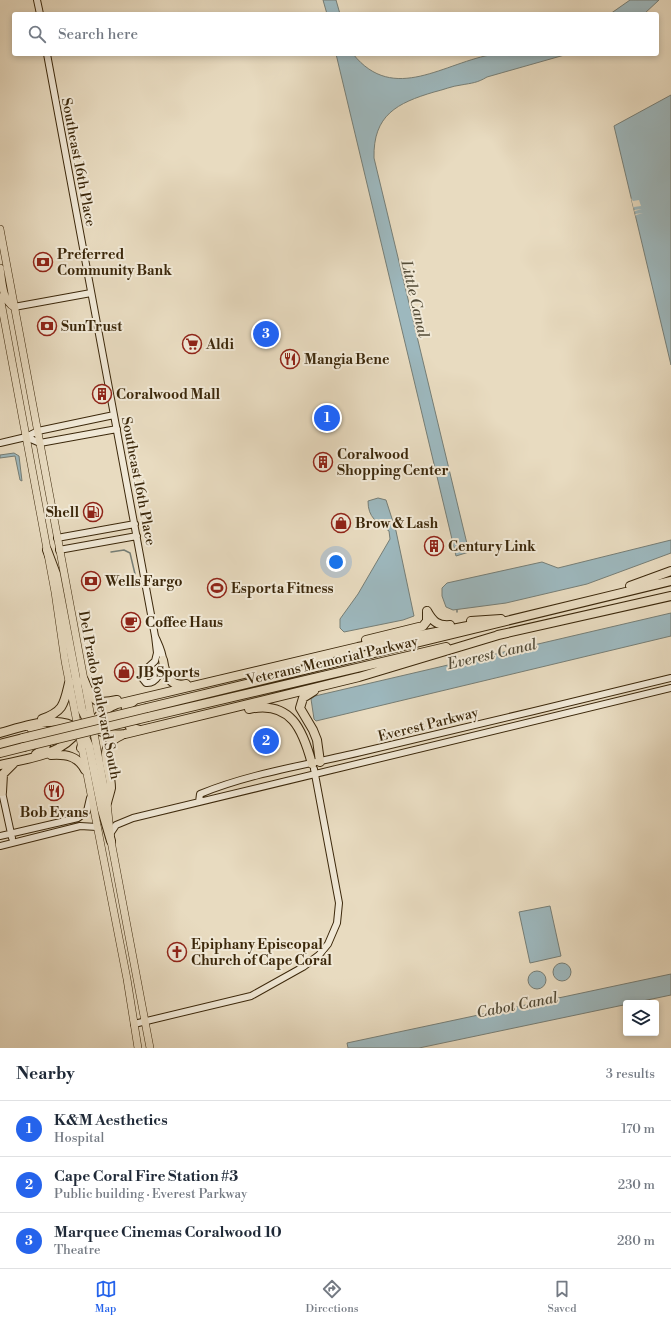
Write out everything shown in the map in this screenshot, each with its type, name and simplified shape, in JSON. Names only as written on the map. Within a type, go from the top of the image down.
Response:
[{"type":"highway","points":[[47,550],[56,574],[80,704],[90,724],[109,734],[125,734],[144,730],[359,677]]},
{"type":"highway","name":"Veterans Memorial Parkway","points":[[580,602],[671,571]]},
{"type":"highway","name":"Veterans Memorial Parkway","points":[[0,744],[671,581]]},
{"type":"highway","name":"Veterans Memorial Parkway","points":[[0,753],[502,634],[671,596]]},
{"type":"highway","points":[[290,663],[339,646],[420,627],[427,621],[427,611],[433,621],[442,626],[528,615]]},
{"type":"highway","points":[[40,756],[61,748],[69,743],[108,708],[358,647],[500,619]]},
{"type":"highway","points":[[316,763],[317,740],[313,730],[301,713],[301,701],[306,695],[314,691],[502,634]]},
{"type":"highway","points":[[163,660],[167,677],[177,684],[219,675],[243,674]]},
{"type":"highway","points":[[84,680],[91,695],[100,703],[156,691],[173,691]]},
{"type":"highway","points":[[12,730],[56,714],[64,703],[69,683]]},
{"type":"highway","points":[[142,699],[128,705],[124,715],[130,727],[144,730]]},
{"type":"highway","points":[[156,727],[174,727],[254,708],[273,709],[284,714],[298,725],[316,763]]},
{"type":"highway","points":[[89,709],[90,724]]},
{"type":"highway","points":[[0,733],[53,721],[67,723],[80,732],[89,746],[102,810],[111,838]]},
{"type":"highway","points":[[12,730],[40,727],[45,731],[48,738],[46,746],[42,751],[28,758]]},
{"type":"highway","points":[[80,732],[81,748]]},
{"type":"highway","points":[[107,803],[111,787],[106,752],[112,741],[125,734]]},
{"type":"highway","points":[[0,765],[40,756],[66,755],[79,760],[85,770]]},
{"type":"highway","points":[[1,789],[2,774],[16,761]]},
{"type":"main road","name":"Del Prado Boulevard South","points":[[0,229],[89,709]]},
{"type":"main road","points":[[0,268],[5,295],[10,304],[14,307]]},
{"type":"main road","name":"Del Prado Boulevard South","points":[[0,297],[47,550],[69,683],[80,732]]},
{"type":"main road","name":"Del Prado Boulevard South","points":[[90,724],[107,803],[111,838],[150,1048]]},
{"type":"main road","name":"Del Prado Boulevard South","points":[[81,748],[138,1048]]},
{"type":"street","points":[[37,0],[40,12]]},
{"type":"street","name":"Southeast 16th Place","points":[[47,56],[156,636],[156,658],[153,664],[143,671],[142,676],[144,682],[152,683],[157,679],[163,660]]},
{"type":"street","points":[[14,307],[91,293]]},
{"type":"street","points":[[0,442],[26,437],[38,431],[114,415]]},
{"type":"street","points":[[26,437],[40,443],[117,429]]},
{"type":"street","points":[[57,538],[134,524]]},
{"type":"street","points":[[59,550],[137,536]]},
{"type":"street","points":[[156,636],[163,660]]},
{"type":"street","name":"Everest Parkway","points":[[199,802],[200,794],[218,789],[231,782],[671,678]]},
{"type":"street","name":"Everest Parkway","points":[[111,838],[116,825],[127,820],[314,773],[671,688]]},
{"type":"street","points":[[610,693],[612,702]]},
{"type":"street","points":[[553,707],[555,715]]},
{"type":"street","points":[[470,726],[472,735]]},
{"type":"street","points":[[134,1024],[251,996],[303,967],[324,950],[335,930],[339,903],[314,773],[316,763]]},
{"type":"street","points":[[1,789],[13,843]]},
{"type":"street","points":[[0,836],[78,818],[87,811],[90,798]]},
{"type":"street","points":[[0,846],[80,826],[91,825],[97,827]]},
{"type":"water","points":[[323,0],[336,0],[339,12],[326,12]]},
{"type":"water","points":[[630,0],[659,0],[646,12],[613,12]]},
{"type":"water","points":[[336,56],[355,56],[369,69],[385,77],[402,79],[420,76],[486,56],[561,56],[474,82],[434,92],[398,106],[383,121],[378,131],[375,143],[374,158],[469,552],[456,556]]},
{"type":"water","points":[[671,95],[671,365],[614,126]]},
{"type":"water","points":[[14,453],[19,456],[22,481],[20,480],[15,456],[0,458],[0,455]]},
{"type":"water","points":[[378,498],[386,500],[396,531],[414,616],[403,620],[344,632],[340,628],[340,619],[358,594],[390,539],[389,531],[371,516],[368,507],[368,501]]},
{"type":"water","points":[[671,540],[671,553],[587,584],[506,603],[453,610],[446,607],[442,596],[442,588],[447,583],[542,562],[558,568]]},
{"type":"water","points":[[671,613],[671,636],[316,721],[314,719],[311,699],[315,696]]},
{"type":"water","points":[[550,906],[561,956],[530,963],[519,912]]},
{"type":"water","points":[[562,963],[568,966],[571,972],[568,978],[562,981],[556,978],[553,972],[556,966]]},
{"type":"water","points":[[533,971],[541,971],[546,976],[544,987],[541,989],[533,989],[528,984],[528,976]]},
{"type":"water","points":[[671,974],[671,995],[647,1000],[623,1000],[623,1005],[419,1048],[348,1048],[347,1043]]},
{"type":"pier","points":[[631,198],[633,201],[639,200],[641,206],[634,207],[634,209]]},
{"type":"waterway","points":[[111,552],[124,550],[130,553],[135,574]]},
{"type":"place","name":"Preferred Community Bank","points":[[43,262]]},
{"type":"place","name":"SunTrust","points":[[47,326]]},
{"type":"place","name":"Marquee Cinemas Coralwood 10","points":[[266,334]]},
{"type":"place","name":"Aldi","points":[[192,344]]},
{"type":"place","name":"Mangia Bene","points":[[290,359]]},
{"type":"place","name":"Coralwood Mall","points":[[102,394]]},
{"type":"place","name":"K&M Aesthetics","points":[[327,418]]},
{"type":"place","name":"Coralwood Shopping Center","points":[[323,462]]},
{"type":"place","name":"Shell","points":[[93,512]]},
{"type":"place","name":"Brow & Lash","points":[[341,523]]},
{"type":"place","name":"Century Link","points":[[434,546]]},
{"type":"place","name":"Wells Fargo","points":[[91,581]]},
{"type":"place","name":"Esporta Fitness","points":[[217,588]]},
{"type":"place","name":"Coffee Haus","points":[[131,622]]},
{"type":"place","name":"JB Sports","points":[[124,672]]},
{"type":"place","name":"Cape Coral Fire Station #3","points":[[266,741]]},
{"type":"place","name":"Bob Evans","points":[[54,791]]},
{"type":"place","name":"Epiphany Episcopal Church of Cape Coral","points":[[177,952]]},
{"type":"water label","name":"Little Canal","points":[[415,299]]},
{"type":"water label","name":"Everest Canal","points":[[492,654]]},
{"type":"water label","name":"Cabot Canal","points":[[517,1005]]}]
